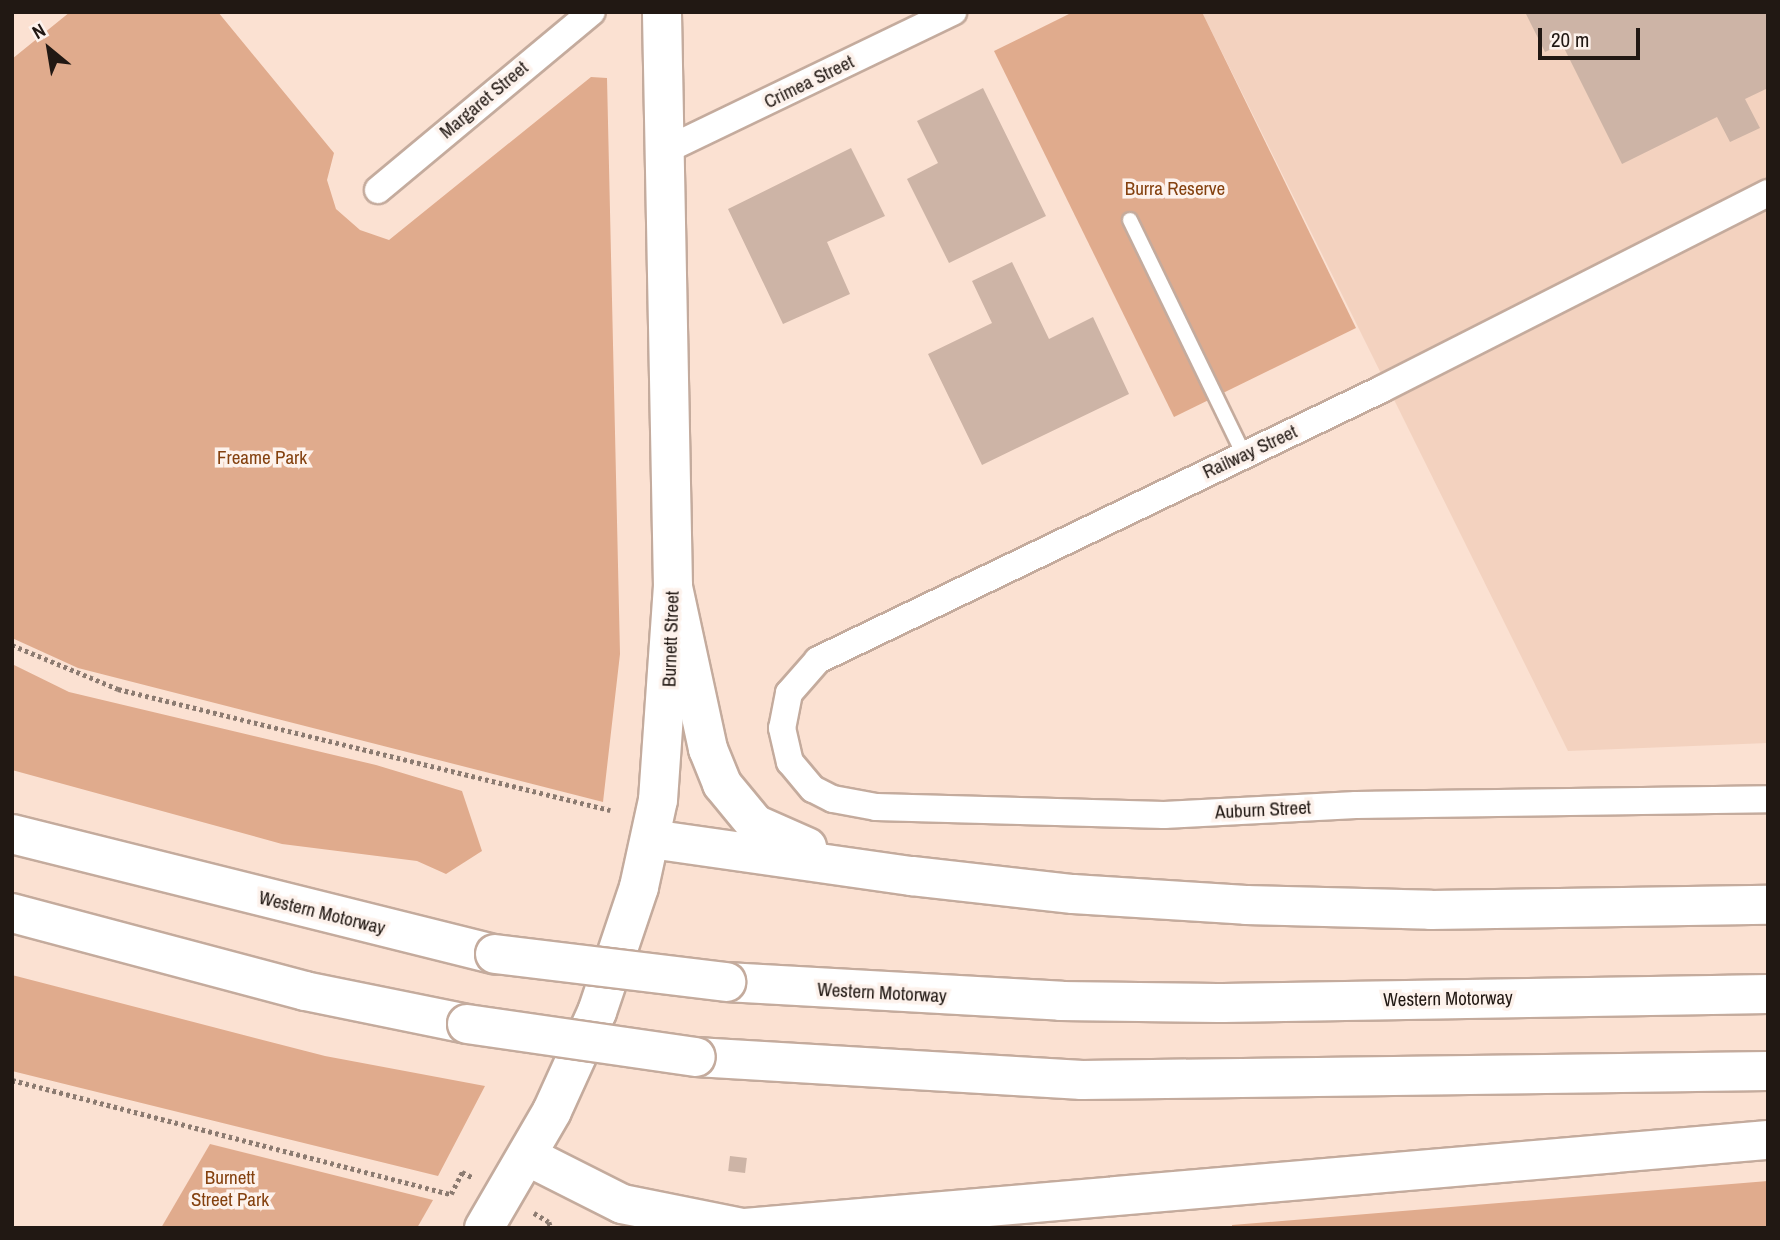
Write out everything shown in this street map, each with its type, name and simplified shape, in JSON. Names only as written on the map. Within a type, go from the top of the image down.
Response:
[{"type":"main road","name":"Burnett Street","points":[[484,1228],[527,1156],[597,1012],[622,946],[651,839],[668,699],[673,587],[662,12]]},
{"type":"main road","points":[[673,587],[708,749],[722,784],[736,804],[755,824],[786,842],[912,876]]},
{"type":"main road","name":"Western Motorway","points":[[12,834],[495,954],[726,982],[1047,1001],[1223,1003],[1768,994]]},
{"type":"main road","points":[[651,839],[912,876],[1073,894],[1246,905],[1431,910],[1768,905]]},
{"type":"main road","points":[[12,913],[305,991],[467,1024],[696,1056],[1083,1080],[1768,1071]]},
{"type":"main road","points":[[527,1156],[622,1204],[743,1228],[1768,1140]]},
{"type":"street","name":"Margaret Street","points":[[378,190],[592,12]]},
{"type":"street","name":"Crimea Street","points":[[664,151],[953,12]]},
{"type":"street","name":"Railway Street","points":[[785,747],[783,713],[789,693],[818,660],[1244,454],[1768,193]]},
{"type":"street","name":"Auburn Street","points":[[785,747],[790,762],[813,789],[833,799],[886,808],[1164,815],[1356,805],[1768,799]]},
{"type":"lane","points":[[1130,219],[1244,454]]},
{"type":"path","points":[[12,645],[118,689],[610,810]]},
{"type":"path","points":[[12,1080],[452,1194],[462,1172],[549,1222],[551,1228]]},
{"type":"shaded area","points":[[1202,12],[1768,12],[1768,743],[1568,751]]},
{"type":"green space","name":"Freame Park","points":[[70,12],[218,12],[334,153],[327,180],[336,209],[360,230],[389,240],[591,77],[607,78],[620,654],[603,802],[78,668],[12,638],[12,59]]},
{"type":"green space","name":"Burra Reserve","points":[[1073,12],[1202,12],[1356,328],[1174,417],[994,51]]},
{"type":"green space","points":[[12,664],[69,692],[376,765],[462,791],[482,851],[446,874],[417,861],[282,844],[12,770]]},
{"type":"green space","points":[[12,975],[325,1056],[485,1086],[438,1176],[12,1071]]},
{"type":"green space","name":"Burnett Street Park","points":[[210,1144],[433,1200],[417,1228],[161,1228]]},
{"type":"green space","points":[[1768,1181],[1768,1228],[1232,1228],[1232,1225]]},
{"type":"building","points":[[1525,12],[1768,12],[1768,88],[1745,99],[1760,128],[1730,142],[1717,117],[1622,164],[1562,44],[1545,52]]},
{"type":"building","points":[[983,88],[1046,216],[949,263],[907,179],[938,163],[917,121]]},
{"type":"building","points":[[851,148],[885,216],[827,242],[850,294],[783,324],[728,209]]},
{"type":"building","points":[[1012,262],[1049,339],[1093,317],[1129,394],[982,465],[928,354],[992,323],[972,281]]},
{"type":"building","points":[[730,1156],[747,1158],[745,1173],[728,1171]]}]
